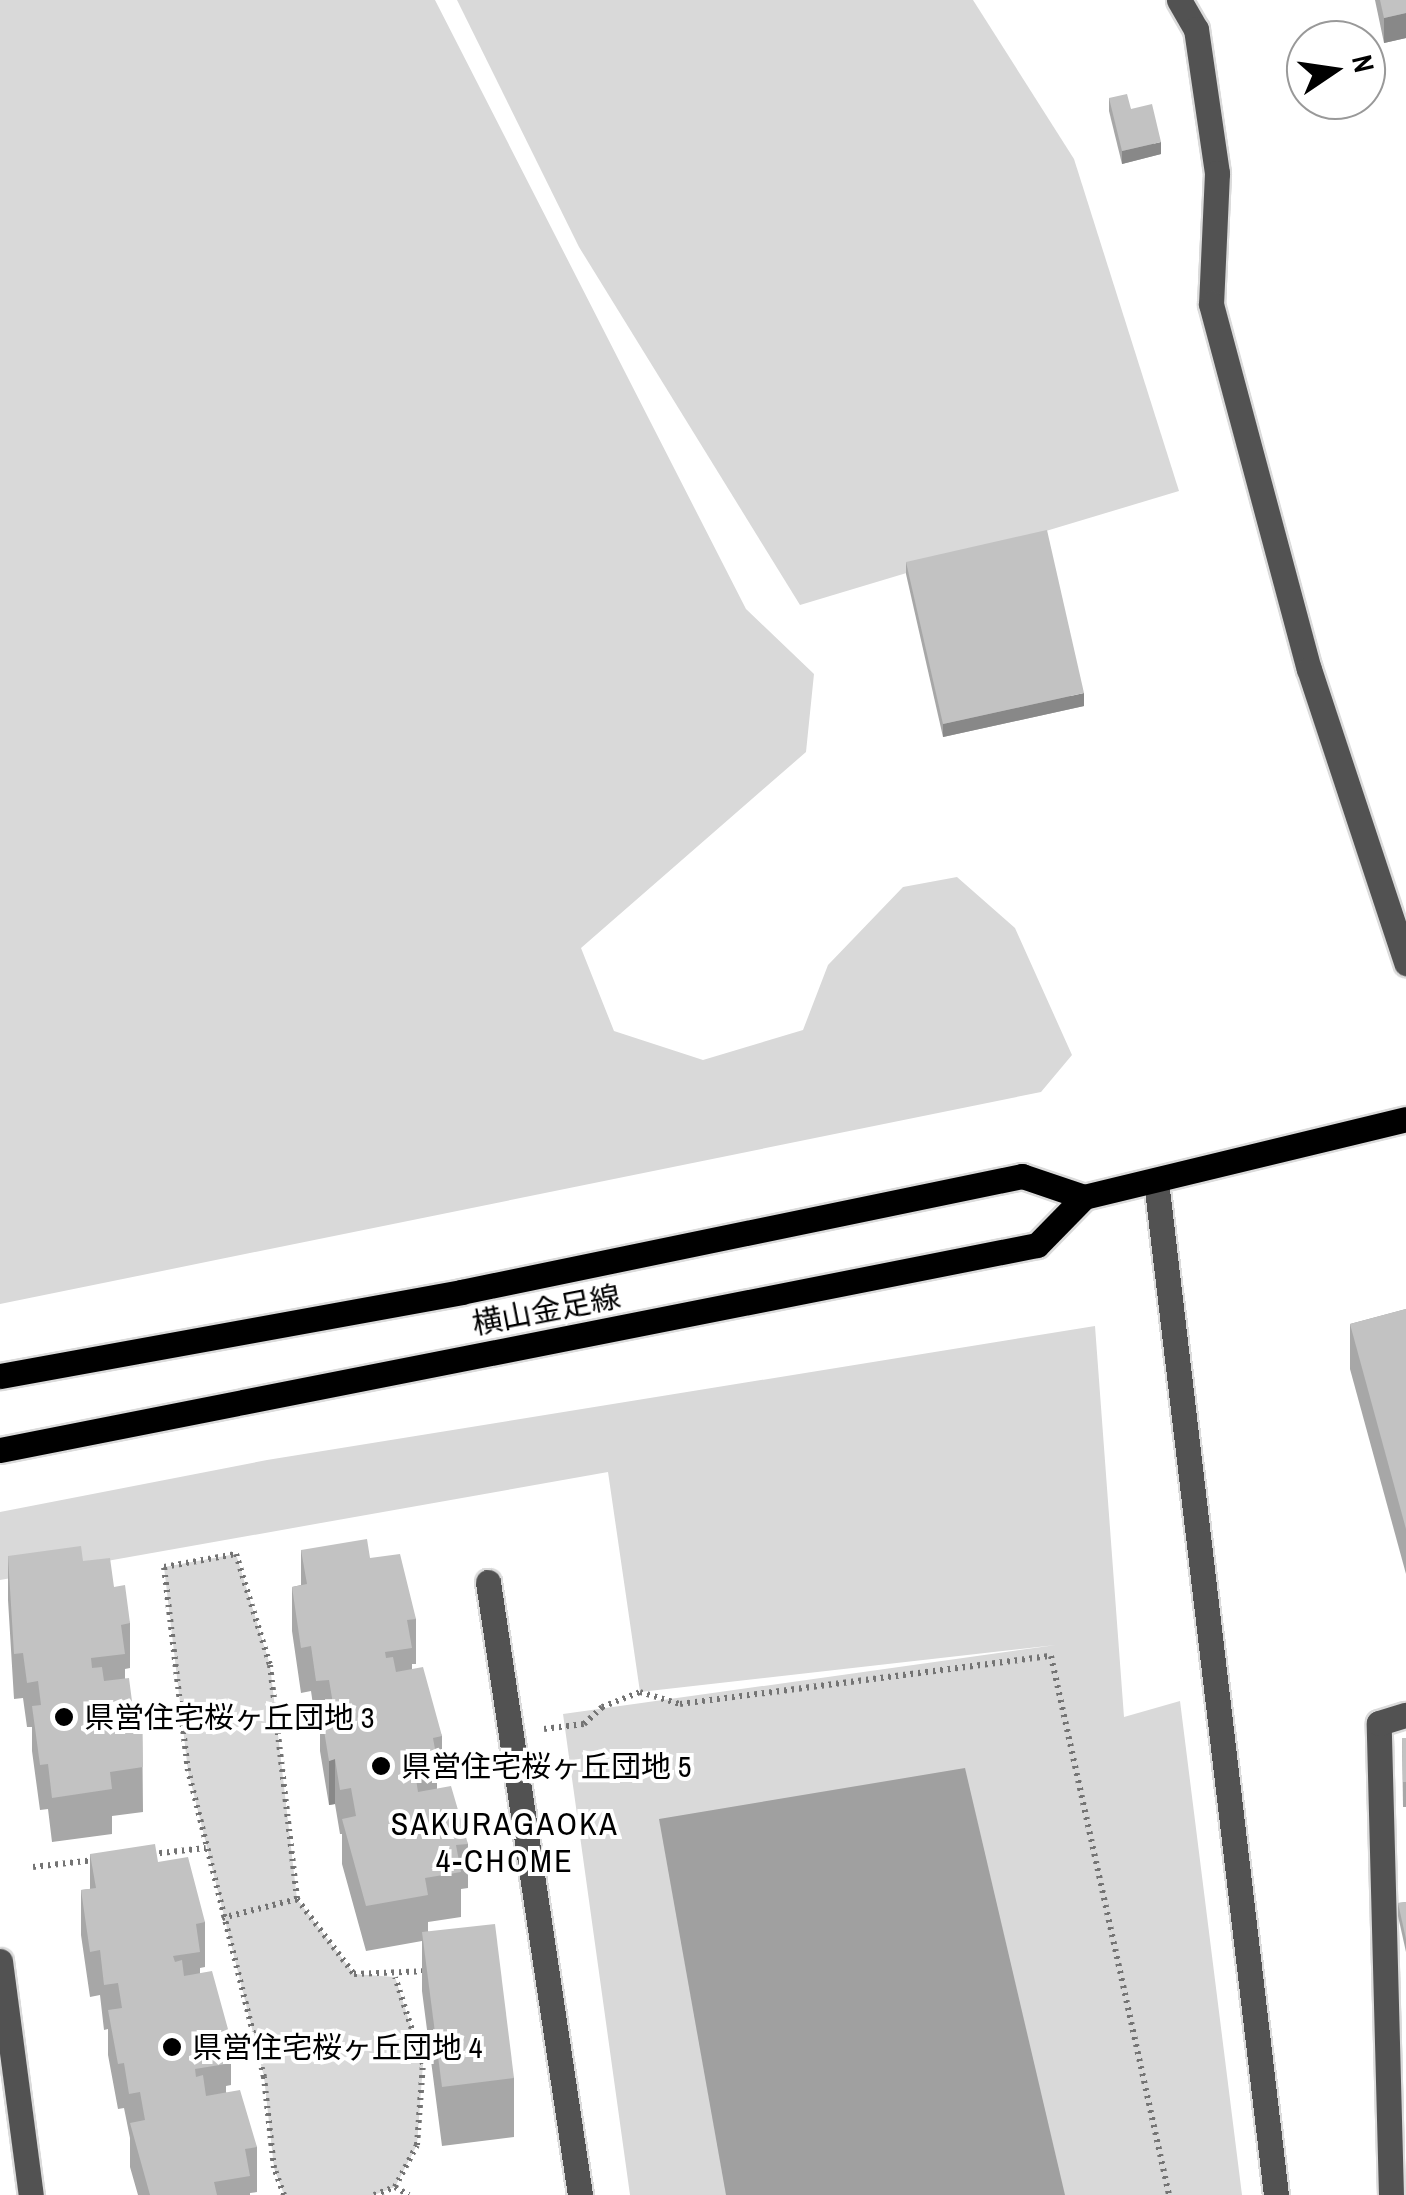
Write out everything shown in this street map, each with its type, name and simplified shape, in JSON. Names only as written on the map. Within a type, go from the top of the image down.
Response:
[{"type":"main road","points":[[1084,1197],[1406,1119]]},
{"type":"main road","name":"横山金足線","points":[[0,1376],[461,1292],[1022,1176],[1084,1197],[1037,1245],[0,1450]]},
{"type":"street","points":[[1178,0],[1196,29],[1217,173],[1211,304],[1309,669],[1406,963]]},
{"type":"street","points":[[1156,1181],[1276,2195]]},
{"type":"street","points":[[488,1582],[580,2195]]},
{"type":"street","points":[[1391,2195],[1379,1723],[1406,1715]]},
{"type":"street","points":[[0,1962],[32,2195]]},
{"type":"path","points":[[284,2195],[274,2168],[264,2078],[188,1770],[164,1567],[236,1554],[270,1665],[298,1899],[354,1974],[395,1977],[432,1970]]},
{"type":"path","points":[[510,1732],[584,1724],[602,1707],[640,1692],[680,1704],[1051,1656],[1169,2195]]},
{"type":"path","points":[[148,1854],[206,1848]]},
{"type":"path","points":[[33,1867],[110,1859]]},
{"type":"path","points":[[222,1918],[298,1899]]},
{"type":"path","points":[[374,2195],[395,2187],[417,2146],[423,2064],[395,1977]]},
{"type":"path","points":[[395,2187],[409,2195]]},
{"type":"shaded area","points":[[0,0],[435,0],[746,609],[814,674],[806,752],[581,948],[614,1031],[703,1060],[803,1030],[828,965],[903,887],[957,877],[1015,928],[1072,1055],[1041,1092],[0,1304]]},
{"type":"shaded area","points":[[457,0],[973,0],[1074,159],[1179,491],[800,605],[579,247]]},
{"type":"shaded area","points":[[1095,1326],[1124,1717],[1180,1701],[1242,2195],[630,2195],[563,1714],[1056,1645],[640,1692],[608,1472],[0,1580],[0,1512],[267,1460]]},
{"type":"shaded area","points":[[236,1554],[270,1665],[297,1899],[354,1974],[395,1977],[423,2064],[417,2145],[395,2187],[374,2195],[284,2195],[274,2168],[264,2077],[188,1771],[164,1567]]},
{"type":"shaded area","points":[[965,1768],[1065,2195],[726,2195],[659,1819]]},
{"type":"building","points":[[1380,0],[1406,0],[1406,13],[1384,18]]},
{"type":"building","points":[[1127,94],[1131,109],[1152,104],[1161,142],[1122,151],[1109,98]]},
{"type":"building","points":[[1047,530],[1084,693],[943,724],[906,562]]},
{"type":"building","points":[[1406,1309],[1406,1529],[1350,1324]]},
{"type":"building","name":"県営住宅桜ヶ丘団地 5","points":[[367,1539],[370,1558],[400,1554],[416,1619],[407,1620],[412,1648],[385,1652],[386,1658],[393,1657],[396,1672],[423,1667],[442,1736],[433,1738],[437,1760],[407,1765],[408,1773],[415,1772],[418,1792],[451,1786],[468,1844],[456,1845],[461,1872],[425,1878],[428,1895],[366,1906],[342,1819],[356,1816],[351,1788],[340,1790],[335,1759],[329,1761],[320,1706],[333,1704],[329,1680],[316,1681],[311,1646],[301,1648],[292,1587],[307,1584],[301,1550]]},
{"type":"building","name":"県営住宅桜ヶ丘団地 3","points":[[81,1546],[83,1561],[110,1558],[114,1587],[125,1585],[130,1623],[121,1625],[125,1654],[91,1658],[92,1668],[102,1667],[104,1681],[129,1678],[133,1709],[142,1708],[143,1767],[110,1772],[112,1789],[52,1798],[48,1764],[40,1765],[32,1706],[41,1705],[38,1681],[27,1683],[23,1653],[14,1654],[8,1556]]},
{"type":"building","points":[[1402,1738],[1406,1738],[1406,1782],[1403,1782]]},
{"type":"building","name":"県営住宅桜ヶ丘団地 4","points":[[155,1844],[158,1862],[188,1857],[205,1922],[196,1924],[200,1952],[173,1956],[175,1962],[182,1960],[184,1976],[212,1971],[231,2040],[221,2042],[226,2064],[195,2069],[196,2077],[203,2075],[206,2096],[240,2090],[257,2147],[245,2149],[250,2176],[214,2182],[217,2195],[150,2195],[130,2123],[145,2120],[140,2092],[129,2094],[124,2063],[118,2064],[108,2010],[122,2008],[118,1983],[104,1985],[100,1950],[90,1952],[81,1890],[96,1888],[90,1854]]},
{"type":"building","points":[[1406,1902],[1406,1939],[1398,1903]]},
{"type":"building","points":[[495,1924],[514,2078],[442,2087],[422,1932]]},
{"type":"place","name":"県営住宅桜ヶ丘団地 3","points":[[64,1717]]},
{"type":"place","name":"県営住宅桜ヶ丘団地 5","points":[[381,1766]]},
{"type":"place","name":"県営住宅桜ヶ丘団地 4","points":[[172,2047]]},
{"type":"district","name":"SAKURAGAOKA 4-CHOME","points":[[505,1844]]}]
